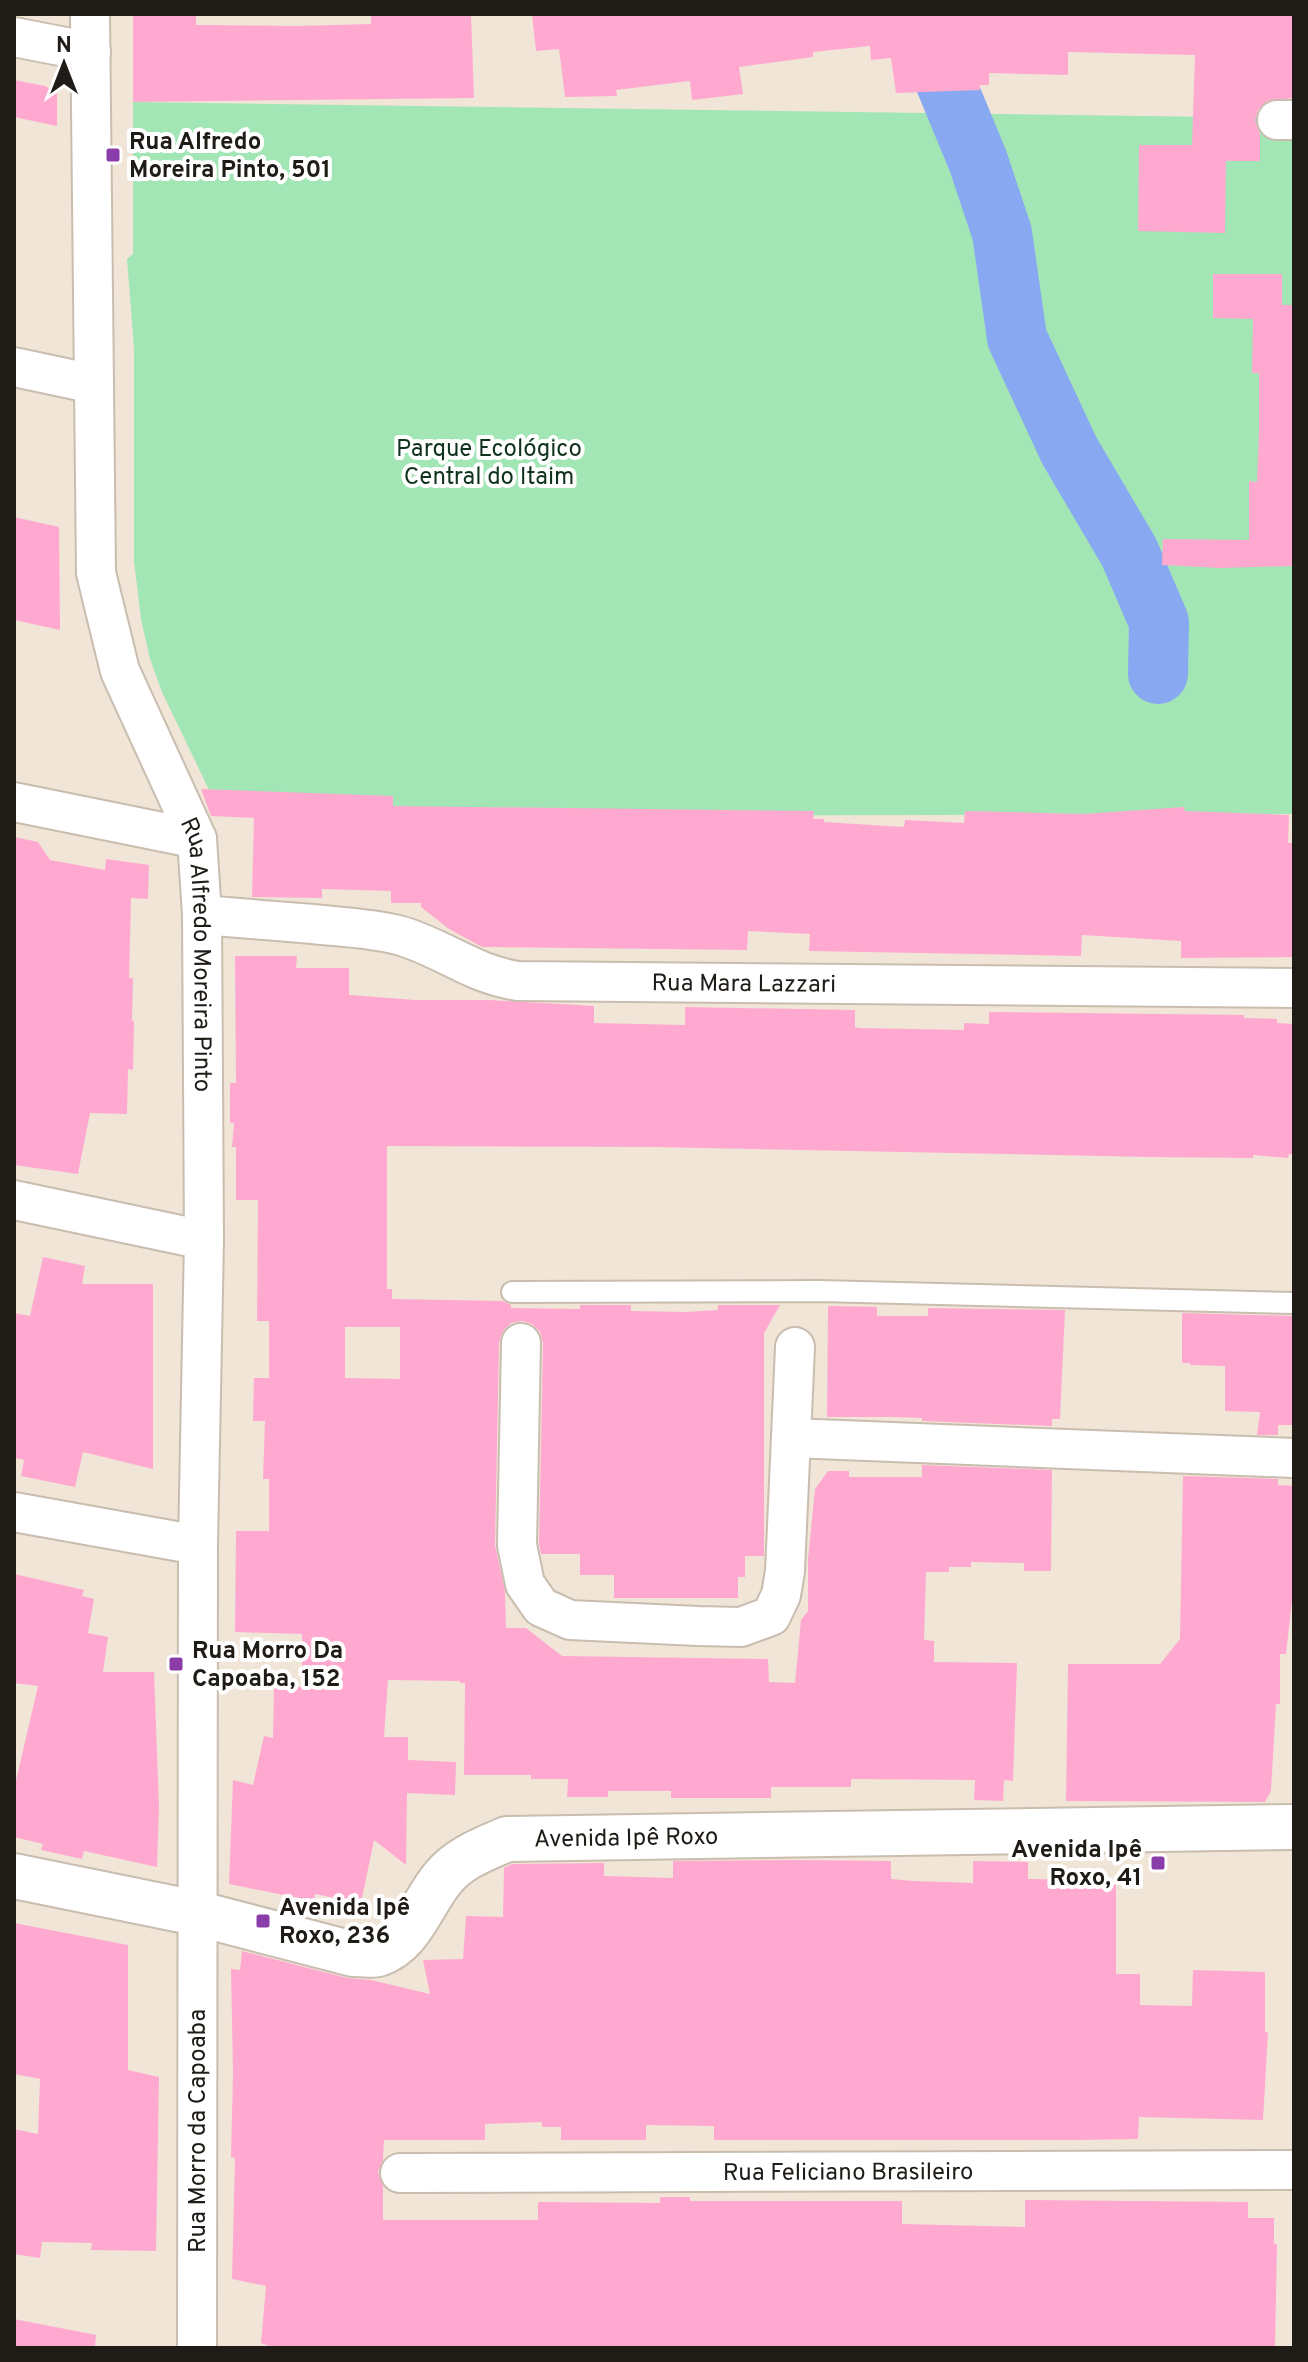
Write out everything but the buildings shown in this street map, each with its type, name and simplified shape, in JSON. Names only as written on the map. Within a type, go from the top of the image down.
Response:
[{"type":"street","name":"Rua Alfredo Moreira Pinto","points":[[90,14],[96,573],[120,671],[197,839],[202,915],[204,1240],[196,1913]]},
{"type":"street","points":[[14,37],[91,52]]},
{"type":"street","points":[[14,367],[94,384]]},
{"type":"street","points":[[14,802],[197,839]]},
{"type":"street","name":"Rua Mara Lazzari","points":[[202,915],[349,927],[398,935],[471,969],[518,981],[1294,988]]},
{"type":"street","points":[[14,1200],[204,1240]]},
{"type":"street","points":[[521,1343],[517,1545],[525,1584],[541,1607],[570,1620],[741,1627],[771,1616],[781,1595],[785,1571],[795,1347]]},
{"type":"street","points":[[791,1438],[1294,1458]]},
{"type":"street","points":[[14,1512],[198,1545]]},
{"type":"street","name":"Avenida Ipê Roxo","points":[[14,1876],[196,1913],[353,1954],[377,1954],[392,1947],[406,1934],[444,1876],[470,1855],[507,1839],[1294,1827]]},
{"type":"street","name":"Rua Morro da Capoaba","points":[[196,1913],[197,2348]]},
{"type":"street","name":"Rua Feliciano Brasileiro","points":[[400,2173],[1294,2170]]},
{"type":"lane","points":[[512,1292],[820,1291],[1294,1303]]},
{"type":"green space","name":"Parque Ecológico Central do Itaim","points":[[133,102],[1294,118],[1294,814],[233,817],[211,794],[162,692],[150,659],[141,619],[134,561],[134,348],[127,259],[133,254]]},
{"type":"waterway","points":[[925,14],[935,57],[978,161],[1002,233],[1017,338],[1069,450],[1129,552],[1159,622],[1158,674]]},
{"type":"place","name":"Rua Alfredo Moreira Pinto, 501","points":[[113,155]]},
{"type":"place","name":"Rua Morro Da Capoaba, 152","points":[[176,1664]]},
{"type":"place","name":"Avenida Ipê Roxo, 41","points":[[1158,1863]]},
{"type":"place","name":"Avenida Ipê Roxo, 236","points":[[263,1921]]}]
